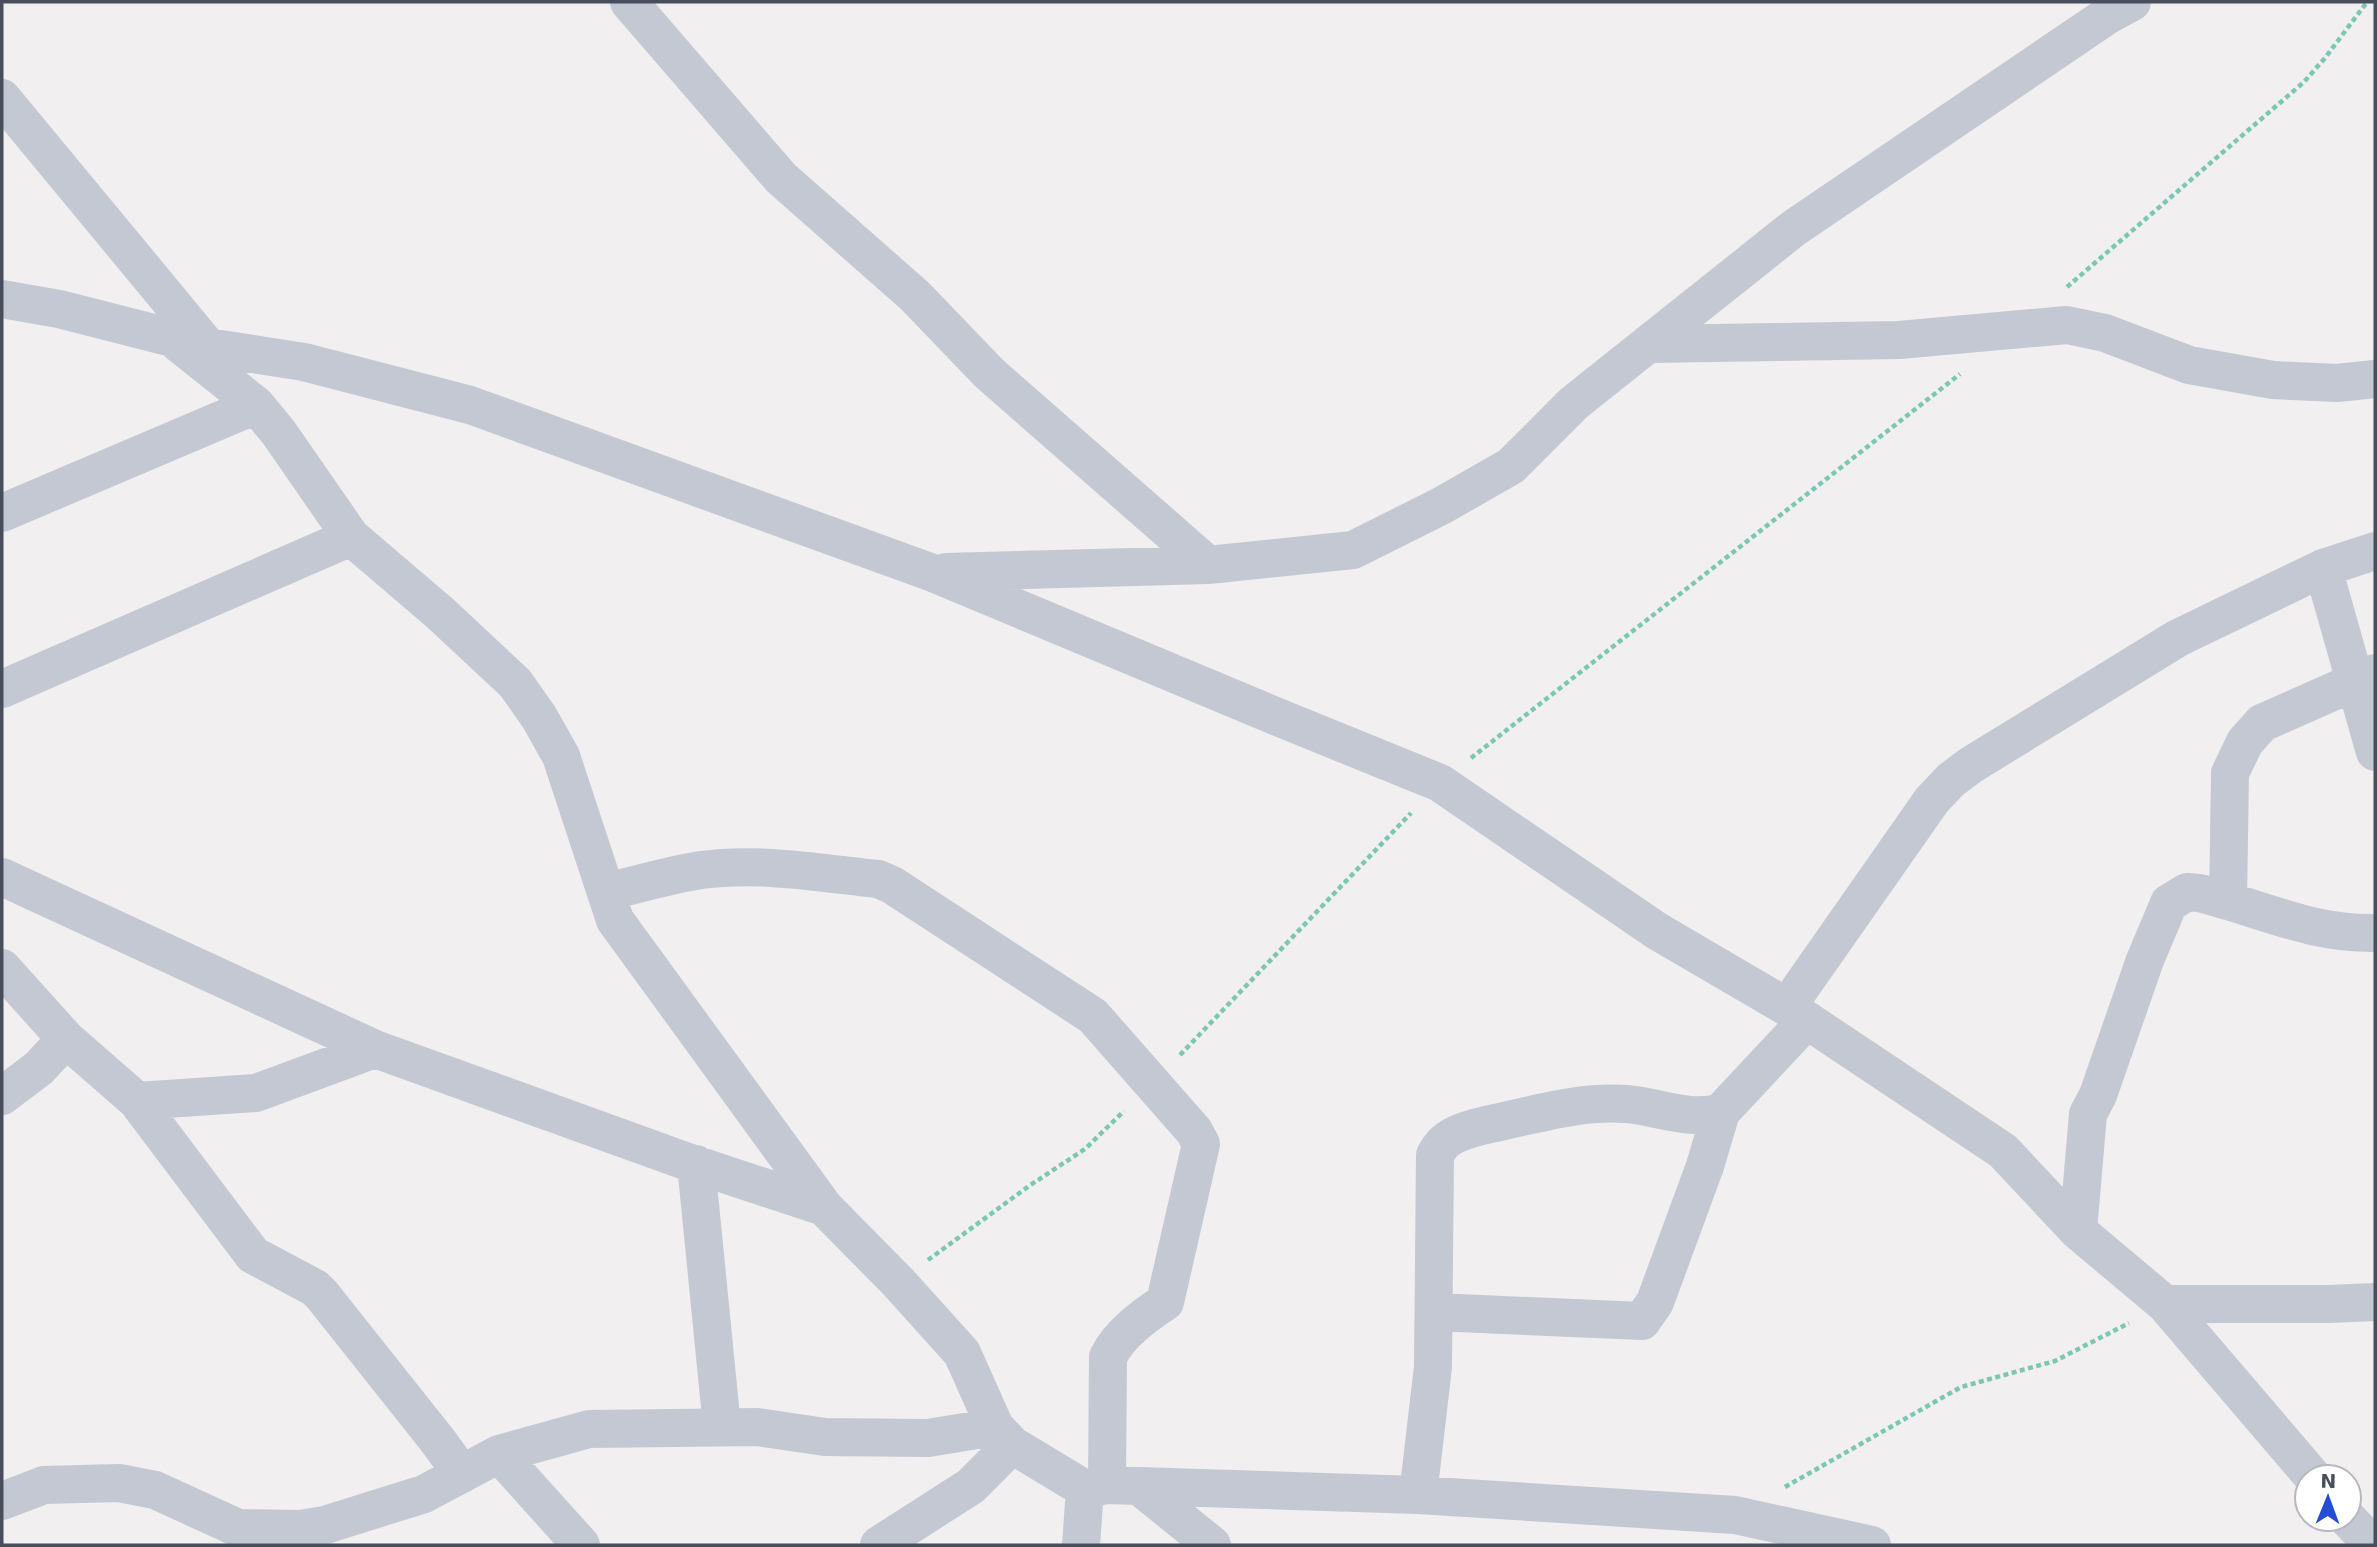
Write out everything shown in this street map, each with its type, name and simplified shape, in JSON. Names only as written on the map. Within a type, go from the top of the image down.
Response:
[{"type":"street","points":[[629,2],[781,178],[915,296],[989,373],[1208,565]]},
{"type":"street","points":[[933,573],[1208,565],[1353,550],[1441,506],[1511,466],[1574,403],[1794,229],[2108,15],[2133,2]]},
{"type":"street","points":[[2,98],[192,343],[256,405],[279,433],[351,537],[440,613],[514,683],[539,717],[561,756],[615,920],[824,1207],[898,1282],[962,1353],[1003,1436]]},
{"type":"street","points":[[2,299],[59,309],[192,343],[304,362],[470,405],[933,573],[1440,783],[1657,930],[1797,1014],[2003,1151],[2078,1231],[2165,1304],[2301,1463]]},
{"type":"street","points":[[1648,344],[1899,340],[2067,325],[2105,332],[2189,365],[2273,380],[2337,383],[2375,379]]},
{"type":"street","points":[[2,513],[256,405]]},
{"type":"street","points":[[2,689],[351,537]]},
{"type":"street","points":[[1435,1312],[1642,1321],[1656,1302],[1705,1166],[1721,1112],[1797,1014],[1932,800],[1951,780],[2008,741],[2178,638],[2323,568],[2375,551]]},
{"type":"street","points":[[2323,568],[2365,678],[2375,752]]},
{"type":"street","points":[[2228,901],[2230,773],[2245,742],[2262,723],[2365,678]]},
{"type":"street","points":[[607,892],[690,872],[737,868],[764,867],[878,878],[1093,1016],[1194,1131],[1201,1143],[1165,1302],[1140,1320],[1112,1349],[1108,1357],[1110,1486],[1082,1545]]},
{"type":"street","points":[[2,877],[375,1049],[824,1207]]},
{"type":"street","points":[[2078,1231],[2088,1114],[2098,1095],[2169,903],[2187,892],[2199,893],[2313,927],[2352,933],[2375,933]]},
{"type":"street","points":[[2,968],[66,1038],[136,1101],[253,1255],[322,1295],[462,1474]]},
{"type":"street","points":[[2,1096],[39,1068],[66,1038]]},
{"type":"street","points":[[136,1101],[256,1093],[375,1049]]},
{"type":"street","points":[[1418,1495],[1433,1375],[1435,1155],[1441,1144],[1472,1129],[1580,1105],[1628,1104],[1703,1115],[1721,1112]]},
{"type":"street","points":[[696,1164],[722,1427]]},
{"type":"street","points":[[2165,1304],[2375,1302]]},
{"type":"street","points":[[2,1501],[44,1485],[119,1483],[155,1490],[238,1528],[300,1529],[325,1525],[424,1494],[499,1454],[589,1429],[757,1427],[825,1437],[1003,1436],[1110,1486],[1212,1545]]},
{"type":"street","points":[[879,1545],[971,1486],[1003,1436]]},
{"type":"street","points":[[499,1454],[581,1545]]},
{"type":"street","points":[[1110,1486],[1418,1495],[1872,1545]]},
{"type":"path","points":[[2018,329],[2304,82],[2367,2]]},
{"type":"path","points":[[898,1282],[1029,1186],[1085,1149],[1151,1084],[1440,783],[1968,368]]},
{"type":"path","points":[[1736,1530],[1961,1387],[2055,1362],[2165,1304]]}]
